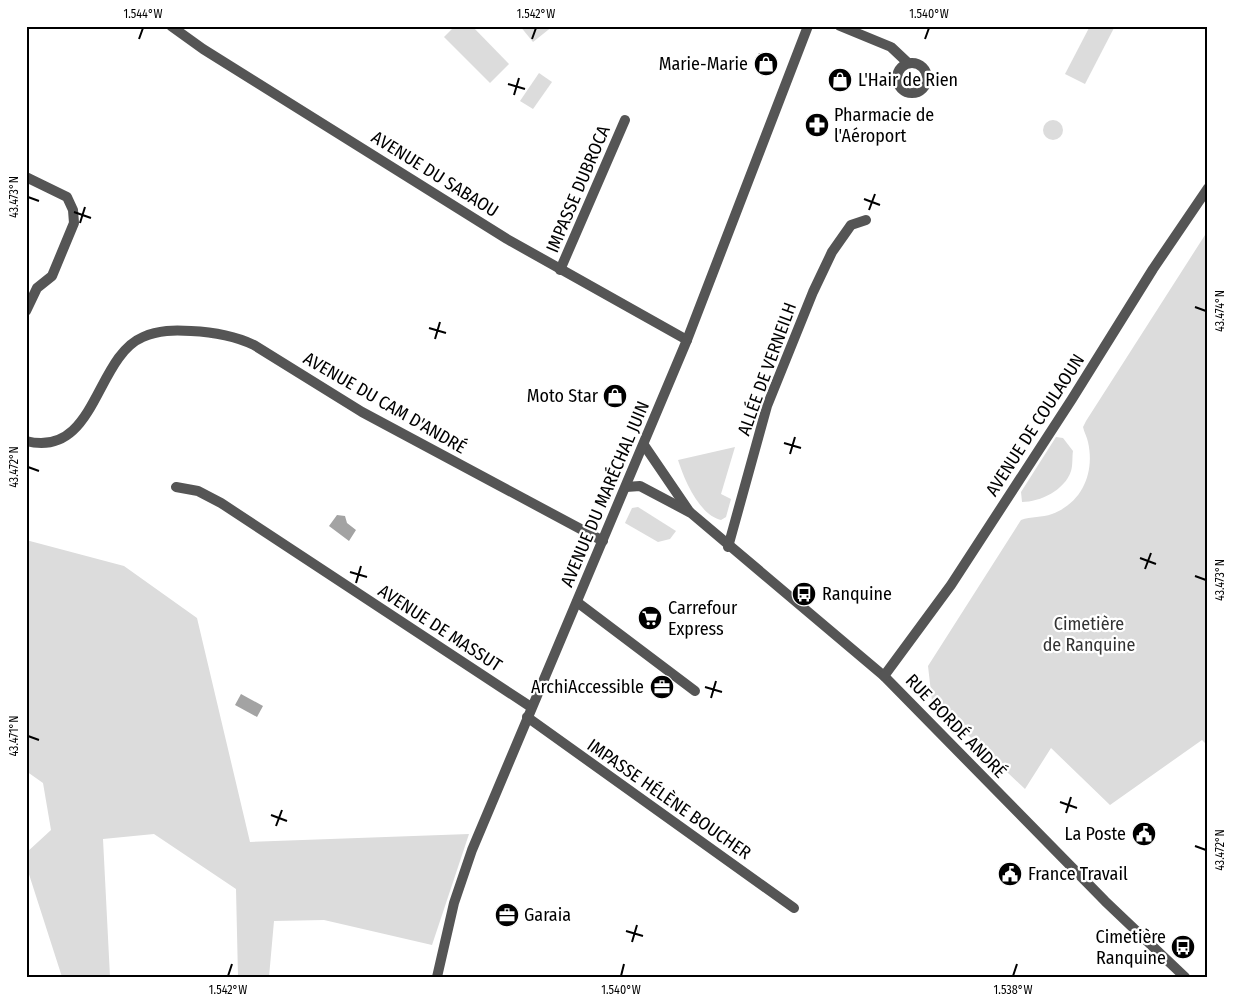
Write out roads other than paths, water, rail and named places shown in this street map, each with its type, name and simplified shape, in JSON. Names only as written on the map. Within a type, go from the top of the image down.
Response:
[{"type":"street","name":"AVENUE DU SABAOU","points":[[171,26],[212,54],[560,270],[687,340]]},
{"type":"street","name":"AVENUE DU MARÉCHAL JUIN","points":[[437,977],[454,903],[472,850],[687,340],[808,26]]},
{"type":"street","points":[[840,26],[891,47],[908,63]]},
{"type":"street","name":"IMPASSE DUBROCA","points":[[560,270],[625,120]]},
{"type":"street","points":[[26,177],[67,197],[74,223],[52,276],[37,288],[26,312]]},
{"type":"street","name":"AVENUE DE COULAOUN","points":[[884,676],[951,585],[1072,399],[1152,269],[1208,188]]},
{"type":"street","name":"ALLÉE DE VERNEILH","points":[[728,546],[767,406],[813,292],[832,252],[851,225],[866,220]]},
{"type":"street","name":"AVENUE DU CAM D'ANDRÉ","points":[[26,441],[37,444],[56,441],[74,429],[88,413],[125,350],[142,338],[169,330],[204,332],[239,338],[362,412],[603,541]]},
{"type":"street","name":"RUE BORDÉ ANDRÉ","points":[[644,445],[691,514]]},
{"type":"street","name":"RUE BORDÉ ANDRÉ","points":[[626,488],[640,486],[691,514],[884,676],[1098,894],[1185,976]]},
{"type":"street","name":"AVENUE DE MASSUT","points":[[176,487],[198,491],[220,503],[531,707]]},
{"type":"street","points":[[577,602],[695,691]]},
{"type":"street","name":"IMPASSE HÉLÈNE BOUCHER","points":[[527,717],[794,908]]},
{"type":"place","name":"Marie-Marie","points":[[766,64]]},
{"type":"place","name":"L'Hair de Rien","points":[[840,80]]},
{"type":"place","name":"Pharmacie de l'Aéroport","points":[[817,125]]},
{"type":"place","name":"Moto Star","points":[[615,396]]},
{"type":"place","name":"Ranquine","points":[[804,594]]},
{"type":"place","name":"Carrefour Express","points":[[650,618]]},
{"type":"place","name":"ArchiAccessible","points":[[662,687]]},
{"type":"place","name":"La Poste","points":[[1144,834]]},
{"type":"place","name":"France Travail","points":[[1010,874]]},
{"type":"place","name":"Garaia","points":[[507,915]]},
{"type":"place","name":"Cimetière Ranquine","points":[[1183,947]]},
{"type":"park label","name":"Cimetière de Ranquine","points":[[1089,634]]}]
